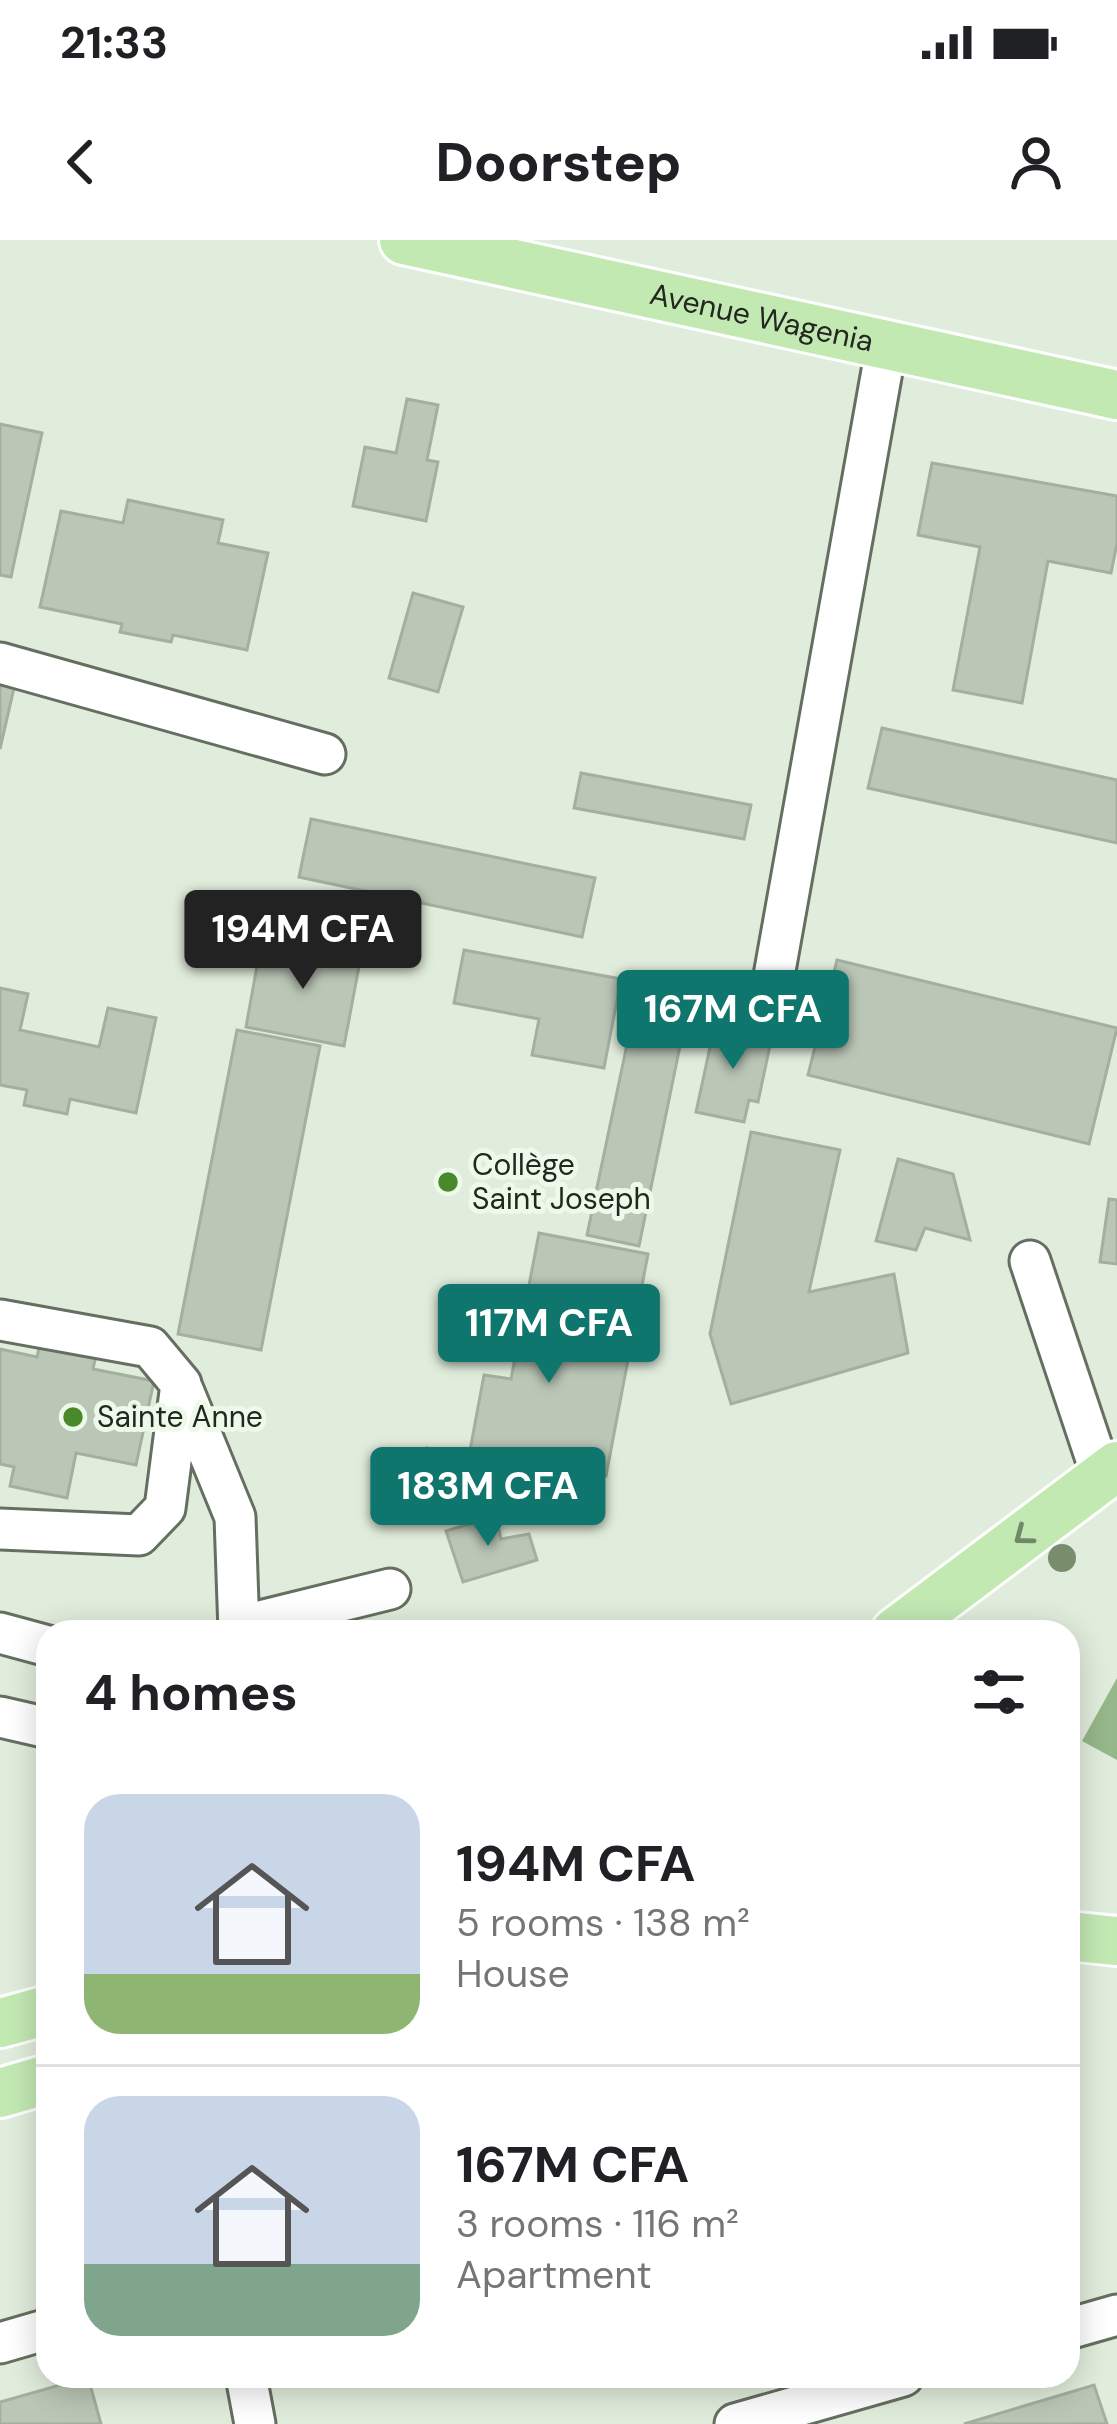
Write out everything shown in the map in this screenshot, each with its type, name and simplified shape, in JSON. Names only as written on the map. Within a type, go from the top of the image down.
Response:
[{"type":"main road","name":"Avenue Wagenia","points":[[404,240],[1117,395]]},
{"type":"main road","points":[[912,1620],[1109,1472]]},
{"type":"main road","points":[[1080,1937],[1117,1941]]},
{"type":"main road","points":[[0,2023],[36,2013]]},
{"type":"main road","points":[[0,2093],[36,2082]]},
{"type":"street","points":[[770,1004],[886,343]]},
{"type":"street","points":[[0,663],[325,754]]},
{"type":"street","points":[[1030,1262],[1109,1472]]},
{"type":"street","points":[[0,1320],[150,1347],[182,1384],[236,1517],[240,1620]]},
{"type":"street","points":[[0,1528],[139,1535],[165,1508],[182,1384]]},
{"type":"street","points":[[274,1620],[390,1589]]},
{"type":"street","points":[[0,1633],[36,1643]]},
{"type":"street","points":[[0,1717],[36,1725]]},
{"type":"street","points":[[1080,2326],[1117,2315]]},
{"type":"street","points":[[0,2343],[36,2332]]},
{"type":"street","points":[[248,2388],[255,2424]]},
{"type":"street","points":[[735,2424],[861,2388]]},
{"type":"shaded area","points":[[1117,1678],[1117,1760],[1082,1741]]},
{"type":"building","points":[[407,399],[438,405],[427,460],[438,462],[426,521],[353,506],[365,447],[396,453]]},
{"type":"building","points":[[0,424],[42,433],[11,577],[0,575]]},
{"type":"building","points":[[932,463],[1117,496],[1117,543],[1111,573],[1048,561],[1022,703],[953,690],[980,547],[918,535]]},
{"type":"building","points":[[128,500],[223,520],[218,543],[268,553],[247,650],[173,635],[171,642],[120,632],[122,624],[40,607],[61,511],[123,523]]},
{"type":"building","points":[[413,593],[463,607],[438,692],[389,678]]},
{"type":"building","points":[[0,685],[14,688],[0,749]]},
{"type":"building","points":[[882,728],[1117,780],[1117,843],[868,788]]},
{"type":"building","points":[[581,773],[751,805],[744,839],[574,808]]},
{"type":"building","points":[[311,819],[595,878],[582,937],[299,877]]},
{"type":"building","points":[[262,938],[361,956],[344,1046],[246,1027]]},
{"type":"building","points":[[464,950],[621,979],[604,1068],[532,1055],[539,1019],[454,1003]]},
{"type":"building","points":[[837,960],[1117,1028],[1089,1144],[808,1075]]},
{"type":"building","points":[[0,988],[28,994],[20,1030],[99,1047],[108,1008],[156,1018],[136,1113],[70,1099],[67,1114],[24,1105],[27,1090],[0,1085]]},
{"type":"building","points":[[638,992],[689,1002],[639,1246],[587,1235]]},
{"type":"building","points":[[715,1024],[772,1036],[758,1102],[749,1100],[744,1122],[696,1112]]},
{"type":"building","points":[[237,1030],[320,1046],[261,1350],[178,1334]]},
{"type":"building","points":[[751,1132],[840,1150],[809,1292],[894,1274],[908,1353],[731,1404],[710,1334]]},
{"type":"building","points":[[898,1159],[953,1174],[970,1240],[925,1228],[916,1250],[876,1241]]},
{"type":"building","points":[[1109,1199],[1117,1200],[1117,1264],[1100,1262]]},
{"type":"building","points":[[539,1233],[648,1254],[606,1476],[445,1523],[418,1494],[427,1448],[469,1456],[484,1375],[511,1379]]},
{"type":"building","name":"Sainte Anne","points":[[42,1335],[98,1346],[93,1369],[154,1381],[136,1465],[76,1453],[67,1498],[10,1486],[14,1467],[0,1464],[0,1349],[37,1357]]},
{"type":"building","points":[[496,1516],[501,1539],[529,1534],[537,1560],[463,1582],[446,1531]]},
{"type":"building","points":[[1094,2385],[1107,2424],[964,2424]]},
{"type":"building","points":[[49,2388],[91,2388],[101,2424],[0,2424],[0,2402]]},
{"type":"place","name":"Collège Saint Joseph","points":[[448,1182]]},
{"type":"place","name":"Sainte Anne","points":[[73,1417]]}]
